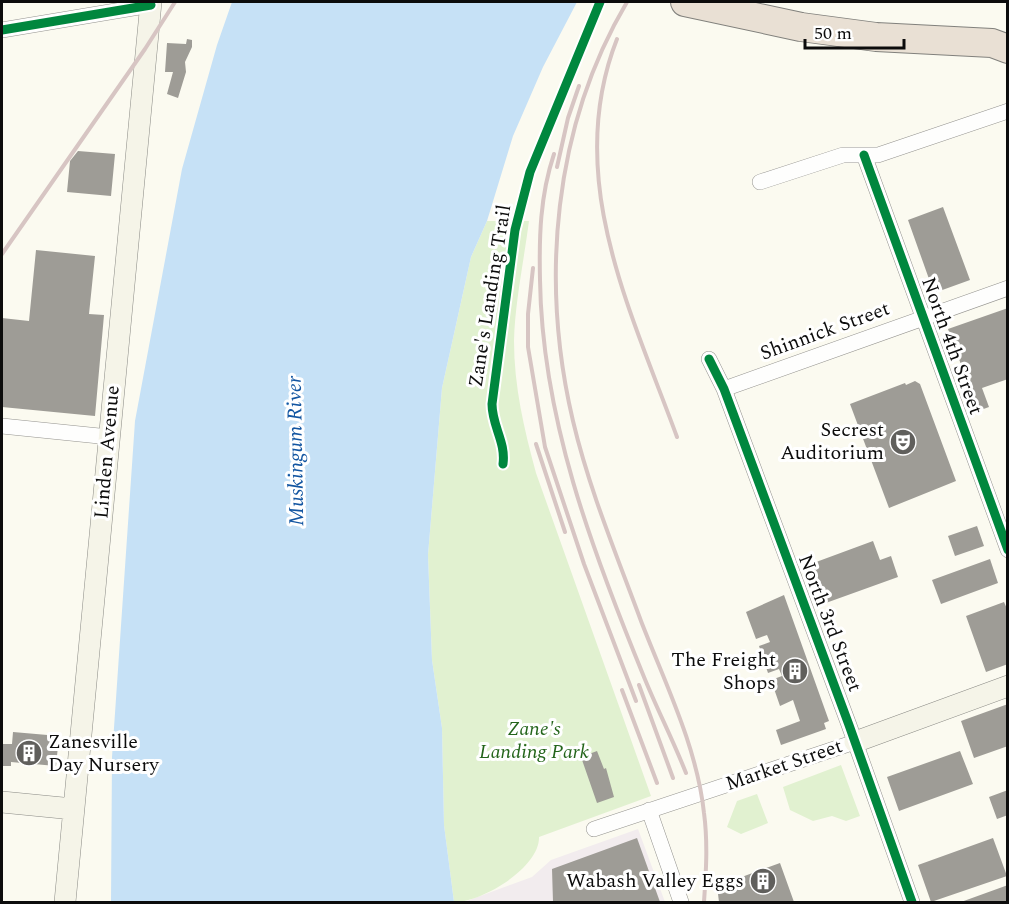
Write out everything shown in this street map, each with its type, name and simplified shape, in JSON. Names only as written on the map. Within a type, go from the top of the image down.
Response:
[{"type":"highway","points":[[688,2],[801,27],[876,37],[992,43],[1008,49]]},
{"type":"main road","name":"Linden Avenue","points":[[65,903],[151,3]]},
{"type":"main road","name":"Market Street","points":[[855,741],[1008,686]]},
{"type":"main road","points":[[2,802],[73,809]]},
{"type":"street","points":[[2,30],[151,3]]},
{"type":"street","points":[[760,182],[843,154],[878,155],[1008,111]]},
{"type":"street","name":"North 4th Street","points":[[864,155],[1008,550]]},
{"type":"street","name":"Shinnick Street","points":[[724,389],[1008,288]]},
{"type":"street","name":"North 3rd Street","points":[[709,359],[724,389],[855,741],[912,903]]},
{"type":"street","points":[[2,426],[109,436]]},
{"type":"street","name":"Market Street","points":[[594,829],[855,741]]},
{"type":"street","points":[[649,810],[681,903]]},
{"type":"shaded area","points":[[638,829],[665,902],[464,902],[532,877],[551,860]]},
{"type":"green space","name":"Zane's Landing Park","points":[[487,221],[529,221],[514,341],[518,391],[524,424],[536,473],[651,796],[539,837],[537,848],[530,860],[508,881],[480,896],[454,902],[444,825],[442,728],[432,660],[428,555],[442,388],[471,257]]},
{"type":"green space","points":[[841,765],[860,816],[846,821],[832,816],[813,821],[790,810],[783,787]]},
{"type":"green space","points":[[757,794],[768,823],[741,834],[727,827],[737,801]]},
{"type":"water","name":"Muskingum River","points":[[232,2],[577,2],[543,67],[513,136],[487,221],[471,257],[442,388],[428,555],[432,660],[442,728],[444,825],[454,902],[111,902],[112,757],[135,421],[182,169],[217,45]]},
{"type":"building","points":[[187,39],[192,40],[192,47],[185,62],[186,72],[178,98],[167,94],[173,72],[165,72],[167,43],[186,44]]},
{"type":"building","points":[[78,151],[115,154],[111,196],[67,192],[70,161]]},
{"type":"building","points":[[943,207],[970,280],[934,293],[908,220]]},
{"type":"building","points":[[36,250],[95,256],[89,314],[104,315],[95,416],[2,407],[2,318],[29,321]]},
{"type":"building","points":[[1008,308],[1008,379],[982,388],[989,407],[978,411],[948,329]]},
{"type":"building","name":"Secrest Auditorium","points":[[915,381],[920,384],[956,481],[889,508],[850,404]]},
{"type":"building","points":[[977,526],[984,546],[955,556],[948,536]]},
{"type":"building","points":[[873,541],[880,560],[891,556],[898,577],[823,604],[808,565]]},
{"type":"building","points":[[990,559],[998,583],[941,604],[932,580]]},
{"type":"building","name":"The Freight Shops","points":[[784,595],[829,721],[824,723],[826,729],[781,745],[776,730],[800,721],[793,700],[780,706],[771,680],[782,676],[779,669],[768,673],[759,646],[770,642],[767,635],[756,639],[746,612]]},
{"type":"building","points":[[1004,602],[1008,611],[1008,664],[986,672],[966,616]]},
{"type":"building","points":[[1008,704],[1008,746],[974,758],[961,721]]},
{"type":"building","name":"Zanesville Day Nursery","points":[[13,732],[59,736],[56,766],[11,762],[11,766],[2,766],[2,744],[12,744]]},
{"type":"building","points":[[597,751],[604,769],[606,768],[614,797],[597,803],[581,757]]},
{"type":"building","points":[[960,751],[973,784],[899,811],[887,777]]},
{"type":"building","points":[[1008,790],[1008,815],[997,819],[989,797]]},
{"type":"building","points":[[637,838],[660,902],[553,902],[552,869]]},
{"type":"building","points":[[993,838],[1007,876],[931,902],[918,865]]},
{"type":"building","name":"Wabash Valley Eggs","points":[[780,863],[794,902],[719,902],[718,894],[741,885],[739,878]]},
{"type":"building","points":[[1008,885],[1008,902],[961,902]]},
{"type":"railway","points":[[2,254],[145,49],[175,2]]},
{"type":"railway","points":[[627,2],[602,50],[583,101],[569,153],[560,206],[556,260],[557,314],[563,368],[573,421],[587,472],[695,764],[705,824],[704,902]]},
{"type":"railway","points":[[617,39],[602,90],[597,141],[600,191],[609,241],[623,291],[677,437]]},
{"type":"railway","points":[[557,167],[568,118],[579,86]]},
{"type":"railway","points":[[554,154],[541,217],[540,280],[543,331],[560,433],[573,483],[606,581],[644,677],[686,773]]},
{"type":"railway","points":[[533,268],[528,314],[528,347],[545,447],[584,564],[636,701]]},
{"type":"railway","points":[[536,444],[565,532]]},
{"type":"railway","points":[[639,685],[673,778]]},
{"type":"railway","points":[[622,690],[657,783]]},
{"type":"cycle path","name":"Zane's Landing Trail","points":[[503,464],[503,448],[494,420],[492,404],[515,230],[530,172],[600,2]]},
{"type":"cycle path","points":[[2,30],[151,5]]},
{"type":"cycle path","points":[[864,155],[1008,550]]},
{"type":"cycle path","points":[[709,359],[724,389],[912,902]]},
{"type":"place","name":"Secrest Auditorium","points":[[903,442]]},
{"type":"place","name":"The Freight Shops","points":[[795,671]]},
{"type":"place","name":"Zanesville Day Nursery","points":[[29,753]]},
{"type":"place","name":"Wabash Valley Eggs","points":[[763,881]]}]
